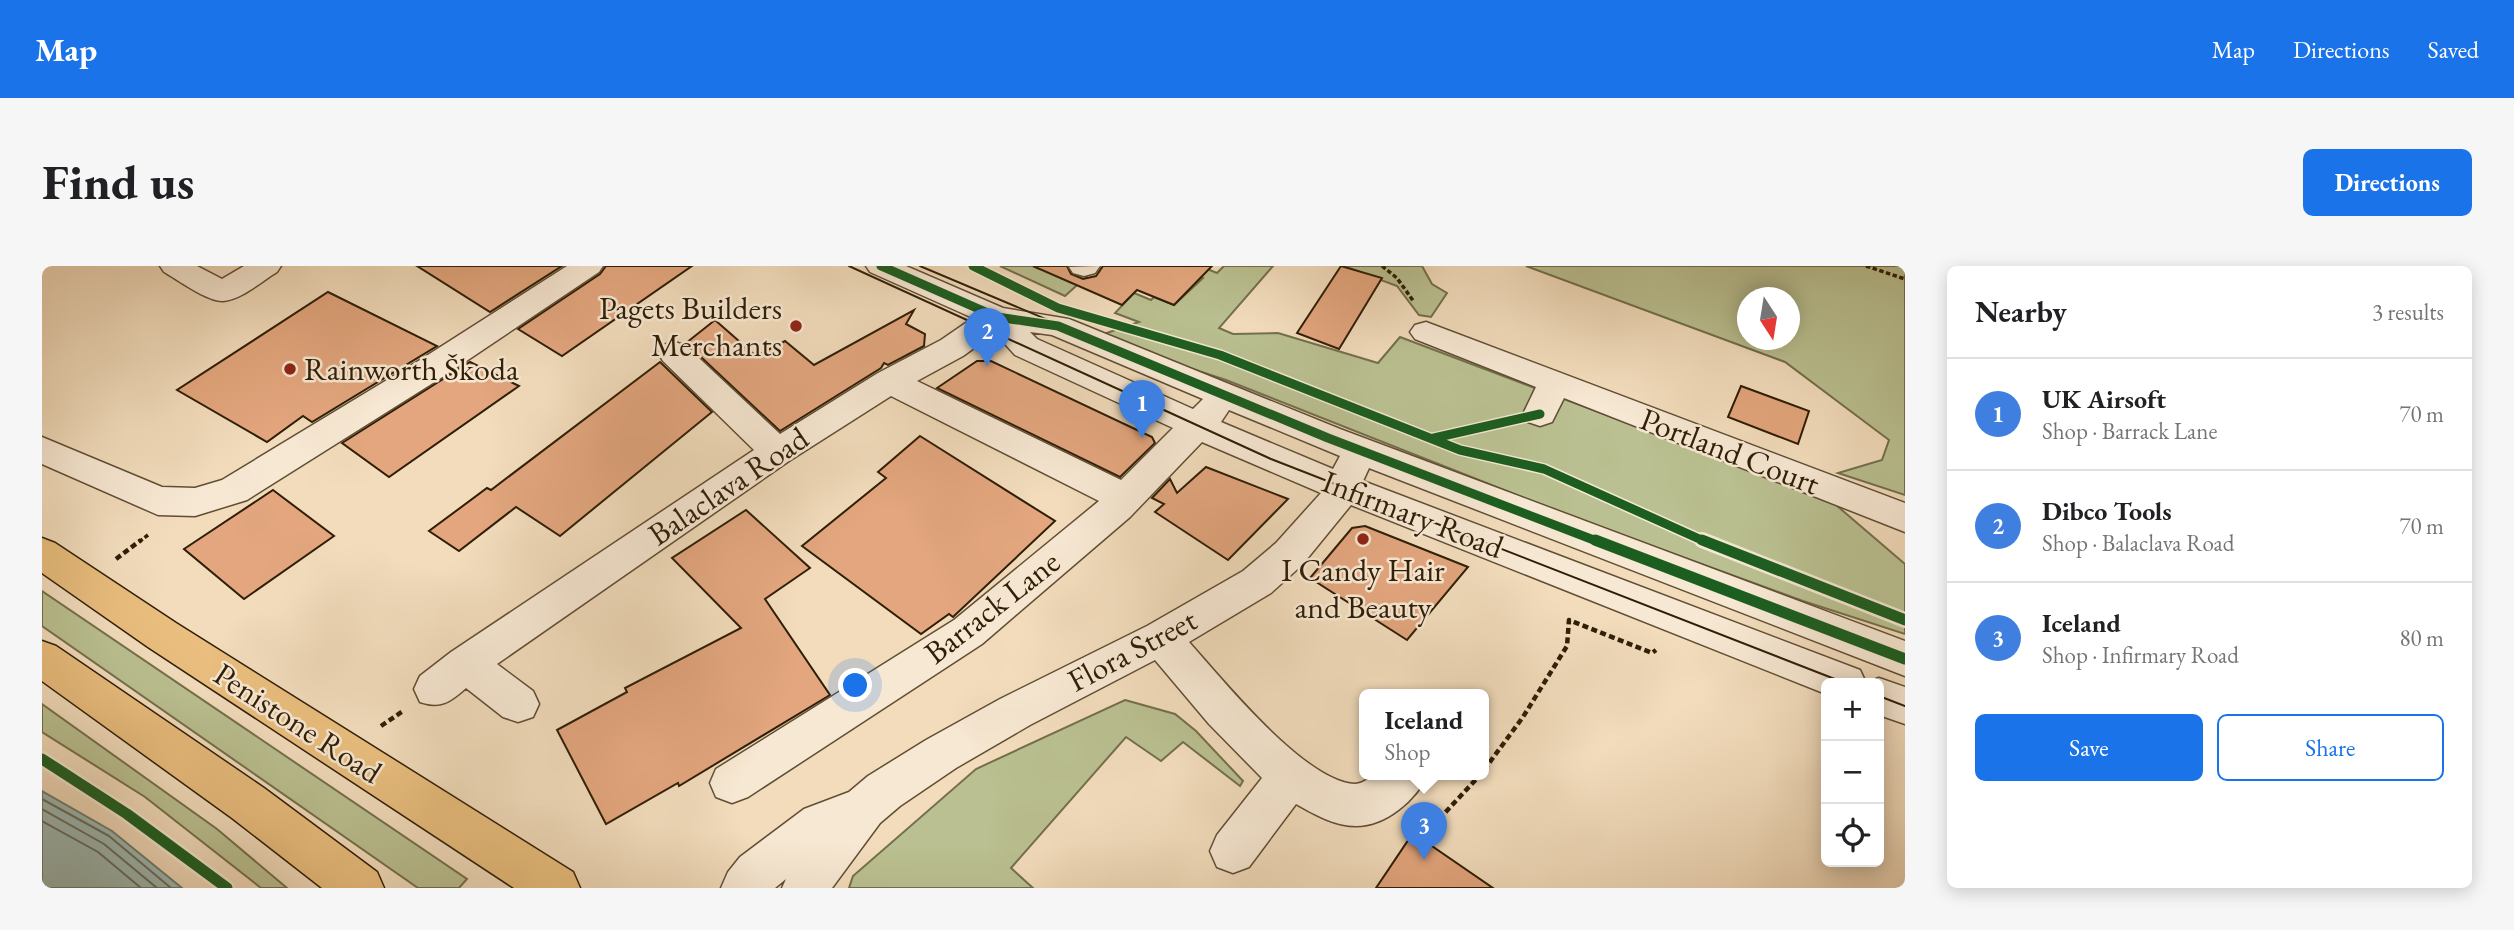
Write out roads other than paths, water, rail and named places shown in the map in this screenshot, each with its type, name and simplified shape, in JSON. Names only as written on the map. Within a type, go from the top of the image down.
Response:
[{"type":"highway","name":"Penistone Road","points":[[42,553],[343,752],[556,888]]},
{"type":"highway","points":[[42,658],[248,803],[360,888]]},
{"type":"street","points":[[175,266],[222,292],[266,266]]},
{"type":"street","points":[[42,450],[159,501],[195,502],[234,490],[432,368],[588,266]]},
{"type":"street","name":"Infirmary Road","points":[[881,266],[997,317],[1058,326],[1360,451],[1905,659]]},
{"type":"street","name":"Infirmary Road","points":[[997,317],[1026,346],[1271,458],[1832,678]]},
{"type":"street","name":"Balaclava Road","points":[[518,704],[450,676],[777,452],[890,381],[952,348],[997,317]]},
{"type":"street","name":"Portland Court","points":[[1426,332],[1905,518]]},
{"type":"street","points":[[674,353],[777,452]]},
{"type":"street","points":[[890,381],[1125,498]]},
{"type":"street","points":[[1540,414],[1555,383]]},
{"type":"street","name":"Barrack Lane","points":[[732,783],[968,632],[1125,498],[1225,396]]},
{"type":"street","name":"Flora Street","points":[[806,888],[818,867],[864,808],[884,791],[941,754],[1015,712],[1161,638],[1257,582],[1289,554],[1336,500],[1360,451]]},
{"type":"street","points":[[1161,638],[1244,732],[1312,791],[1342,804],[1356,805],[1382,798],[1400,780]]},
{"type":"street","points":[[1884,698],[1905,706]]},
{"type":"street","points":[[1233,851],[1291,775]]},
{"type":"street","name":"Flora Street","points":[[745,888],[757,873],[820,824],[864,808]]},
{"type":"water","points":[[42,791],[112,831],[182,888],[42,888]]},
{"type":"tram line","points":[[849,266],[1271,459],[1832,678]]},
{"type":"tram line","points":[[920,266],[1328,438],[1905,659]]},
{"type":"tram line","points":[[1884,698],[1905,706]]},
{"type":"place","name":"Pagets Builders Merchants","points":[[796,326]]},
{"type":"place","name":"Dibco Tools","points":[[987,366]]},
{"type":"place","name":"Rainworth Škoda","points":[[290,369]]},
{"type":"place","name":"UK Airsoft","points":[[1142,438]]},
{"type":"place","name":"I Candy Hair and Beauty","points":[[1363,539]]},
{"type":"place","name":"Iceland","points":[[1424,860]]}]
